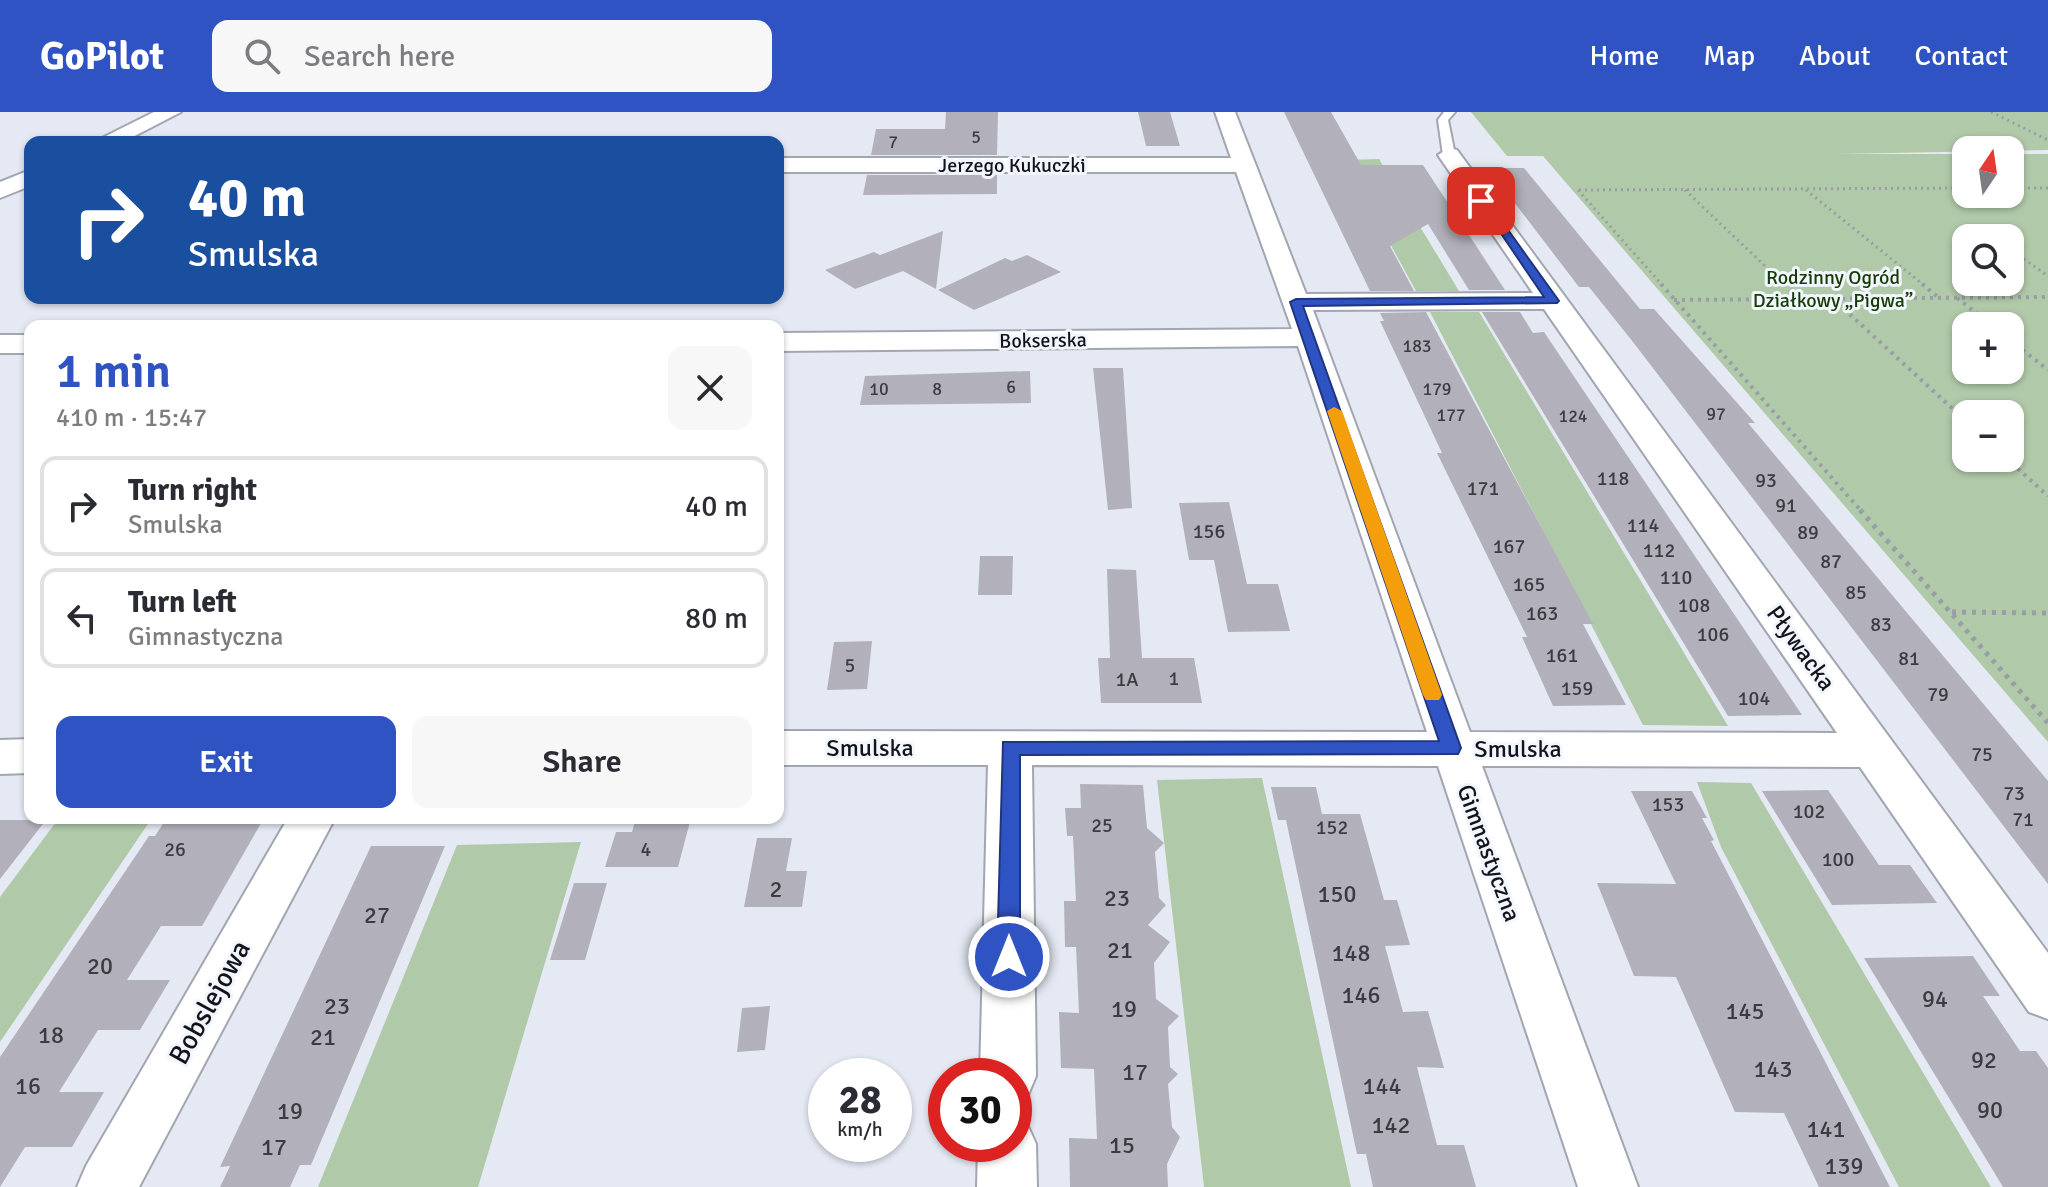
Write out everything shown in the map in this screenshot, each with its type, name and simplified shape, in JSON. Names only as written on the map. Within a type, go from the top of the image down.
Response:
[{"type":"street","points":[[118,136],[171,112]]},
{"type":"street","name":"Gimnastyczna","points":[[1225,112],[1302,320],[1608,1187]]},
{"type":"street","name":"Pływacka","points":[[1449,155],[2048,995]]},
{"type":"street","name":"Jerzego Kukuczki","points":[[784,165],[1246,165]]},
{"type":"street","points":[[0,191],[24,180]]},
{"type":"street","points":[[1302,320],[1552,301]]},
{"type":"street","name":"Bokserska","points":[[784,342],[1302,320]]},
{"type":"street","points":[[0,344],[24,344]]},
{"type":"street","name":"Smulska","points":[[784,748],[1874,750]]},
{"type":"street","points":[[1008,1058],[1010,748]]},
{"type":"street","points":[[0,757],[24,756]]},
{"type":"street","name":"Bobslejowa","points":[[107,1187],[309,824]]},
{"type":"street","points":[[1007,1162],[1007,1187]]},
{"type":"lane","points":[[1449,155],[1443,120],[1450,112]]},
{"type":"path","points":[[1991,112],[2048,140]]},
{"type":"path","points":[[1952,188],[1578,190],[2048,723]]},
{"type":"path","points":[[2024,188],[2048,188]]},
{"type":"path","points":[[1685,189],[1799,299]]},
{"type":"path","points":[[1805,189],[1938,297]]},
{"type":"path","points":[[2024,259],[2048,276]]},
{"type":"path","points":[[1957,297],[1976,312]]},
{"type":"path","points":[[1673,300],[2048,297]]},
{"type":"path","points":[[1832,298],[1952,408]]},
{"type":"path","points":[[2024,351],[2048,370]]},
{"type":"path","points":[[2021,472],[2048,496]]},
{"type":"path","points":[[1951,612],[2048,613]]},
{"type":"green space","name":"Rodzinny Ogród Działkowy „Pigwa”","points":[[1471,112],[2048,112],[2048,150],[2024,150],[2024,136],[1952,136],[1952,152],[1838,154],[1952,154],[1952,208],[2024,208],[2024,154],[2048,154],[2048,742],[1543,156],[1507,156]]},
{"type":"green space","points":[[1379,159],[1459,291],[1416,291],[1344,160]]},
{"type":"green space","points":[[1430,312],[1479,312],[1728,726],[1643,725]]},
{"type":"green space","points":[[1262,778],[1351,1187],[1204,1187],[1157,780]]},
{"type":"green space","points":[[1697,782],[1751,783],[1991,1187],[1899,1187],[1721,847]]},
{"type":"green space","points":[[55,824],[148,824],[0,1042],[0,897]]},
{"type":"green space","points":[[581,842],[478,1187],[318,1187],[457,845]]},
{"type":"building","points":[[946,112],[998,112],[997,155],[871,155],[876,129],[945,129]]},
{"type":"building","points":[[1138,112],[1170,112],[1180,146],[1146,146]]},
{"type":"building","points":[[1284,112],[1331,112],[1361,165],[1423,165],[1505,290],[1469,290],[1428,224],[1390,246],[1414,291],[1370,291]]},
{"type":"building","points":[[1488,168],[1524,168],[1640,309],[1654,309],[1755,423],[1748,423],[2048,781],[2048,884],[1633,342],[1589,287],[1579,287]]},
{"type":"building","points":[[867,175],[997,175],[997,194],[863,195]]},
{"type":"building","points":[[943,231],[936,289],[903,271],[855,289],[825,270],[874,252],[880,255]]},
{"type":"building","points":[[1027,255],[1061,272],[974,310],[938,290],[1005,258],[1012,261]]},
{"type":"building","points":[[1426,312],[1593,624],[1583,624],[1626,705],[1553,706],[1522,637],[1527,637],[1437,453],[1442,453],[1380,321],[1384,321],[1380,313]]},
{"type":"building","points":[[1482,312],[1520,312],[1533,333],[1544,332],[1802,715],[1728,716]]},
{"type":"building","points":[[1093,368],[1123,368],[1132,508],[1108,510]]},
{"type":"building","points":[[1030,371],[1031,403],[860,405],[865,376]]},
{"type":"building","points":[[1229,502],[1247,584],[1278,584],[1290,631],[1228,632],[1214,560],[1189,560],[1179,503]]},
{"type":"building","points":[[980,556],[1013,556],[1012,595],[978,595]]},
{"type":"building","points":[[1107,569],[1136,570],[1142,658],[1194,658],[1202,703],[1101,703],[1098,658],[1110,658]]},
{"type":"building","points":[[872,641],[867,689],[827,690],[834,642]]},
{"type":"building","points":[[1080,784],[1143,785],[1147,828],[1164,843],[1155,852],[1159,898],[1166,905],[1148,925],[1170,942],[1154,963],[1156,999],[1179,1016],[1168,1027],[1170,1067],[1178,1074],[1168,1084],[1172,1127],[1180,1137],[1167,1164],[1168,1187],[1070,1187],[1069,1138],[1097,1139],[1094,1069],[1061,1068],[1059,1012],[1079,1013],[1076,947],[1065,947],[1064,901],[1076,901],[1073,836],[1067,836],[1065,808],[1081,808]]},
{"type":"building","points":[[1271,787],[1316,787],[1322,814],[1360,814],[1384,900],[1397,900],[1410,945],[1385,946],[1403,1012],[1428,1011],[1444,1068],[1417,1067],[1437,1145],[1464,1145],[1476,1187],[1373,1187],[1366,1154],[1357,1154],[1286,820],[1278,820]]},
{"type":"building","points":[[1828,790],[1879,865],[1910,865],[1937,903],[1832,905],[1762,791]]},
{"type":"building","points":[[1631,791],[1692,791],[1707,818],[1702,818],[1714,840],[1711,841],[1890,1187],[1819,1187],[1784,1113],[1735,1112],[1676,977],[1634,976],[1597,883],[1676,884]]},
{"type":"building","points":[[0,820],[43,824],[0,879]]},
{"type":"building","points":[[163,824],[261,824],[202,926],[161,926],[127,980],[170,980],[140,1030],[98,1030],[59,1092],[104,1092],[72,1147],[25,1147],[0,1187],[0,1057],[149,836],[155,836]]},
{"type":"building","points":[[634,824],[689,824],[678,867],[605,867],[616,832],[632,832]]},
{"type":"building","points":[[757,838],[792,838],[786,871],[807,871],[802,907],[744,907]]},
{"type":"building","points":[[371,846],[445,846],[311,1165],[300,1165],[290,1187],[220,1187],[230,1166],[220,1167]]},
{"type":"building","points":[[574,883],[607,883],[585,960],[550,960]]},
{"type":"building","points":[[1973,956],[2000,996],[1983,996],[2020,1051],[2036,1051],[2048,1068],[2048,1187],[2003,1187],[1864,958]]},
{"type":"building","points":[[770,1006],[765,1050],[737,1052],[742,1008]]},
{"type":"slow traffic","points":[[1334,411],[1433,695]]},
{"type":"route","points":[[1009,957],[1010,748],[1451,748],[1296,302],[1552,301],[1481,201]]}]
